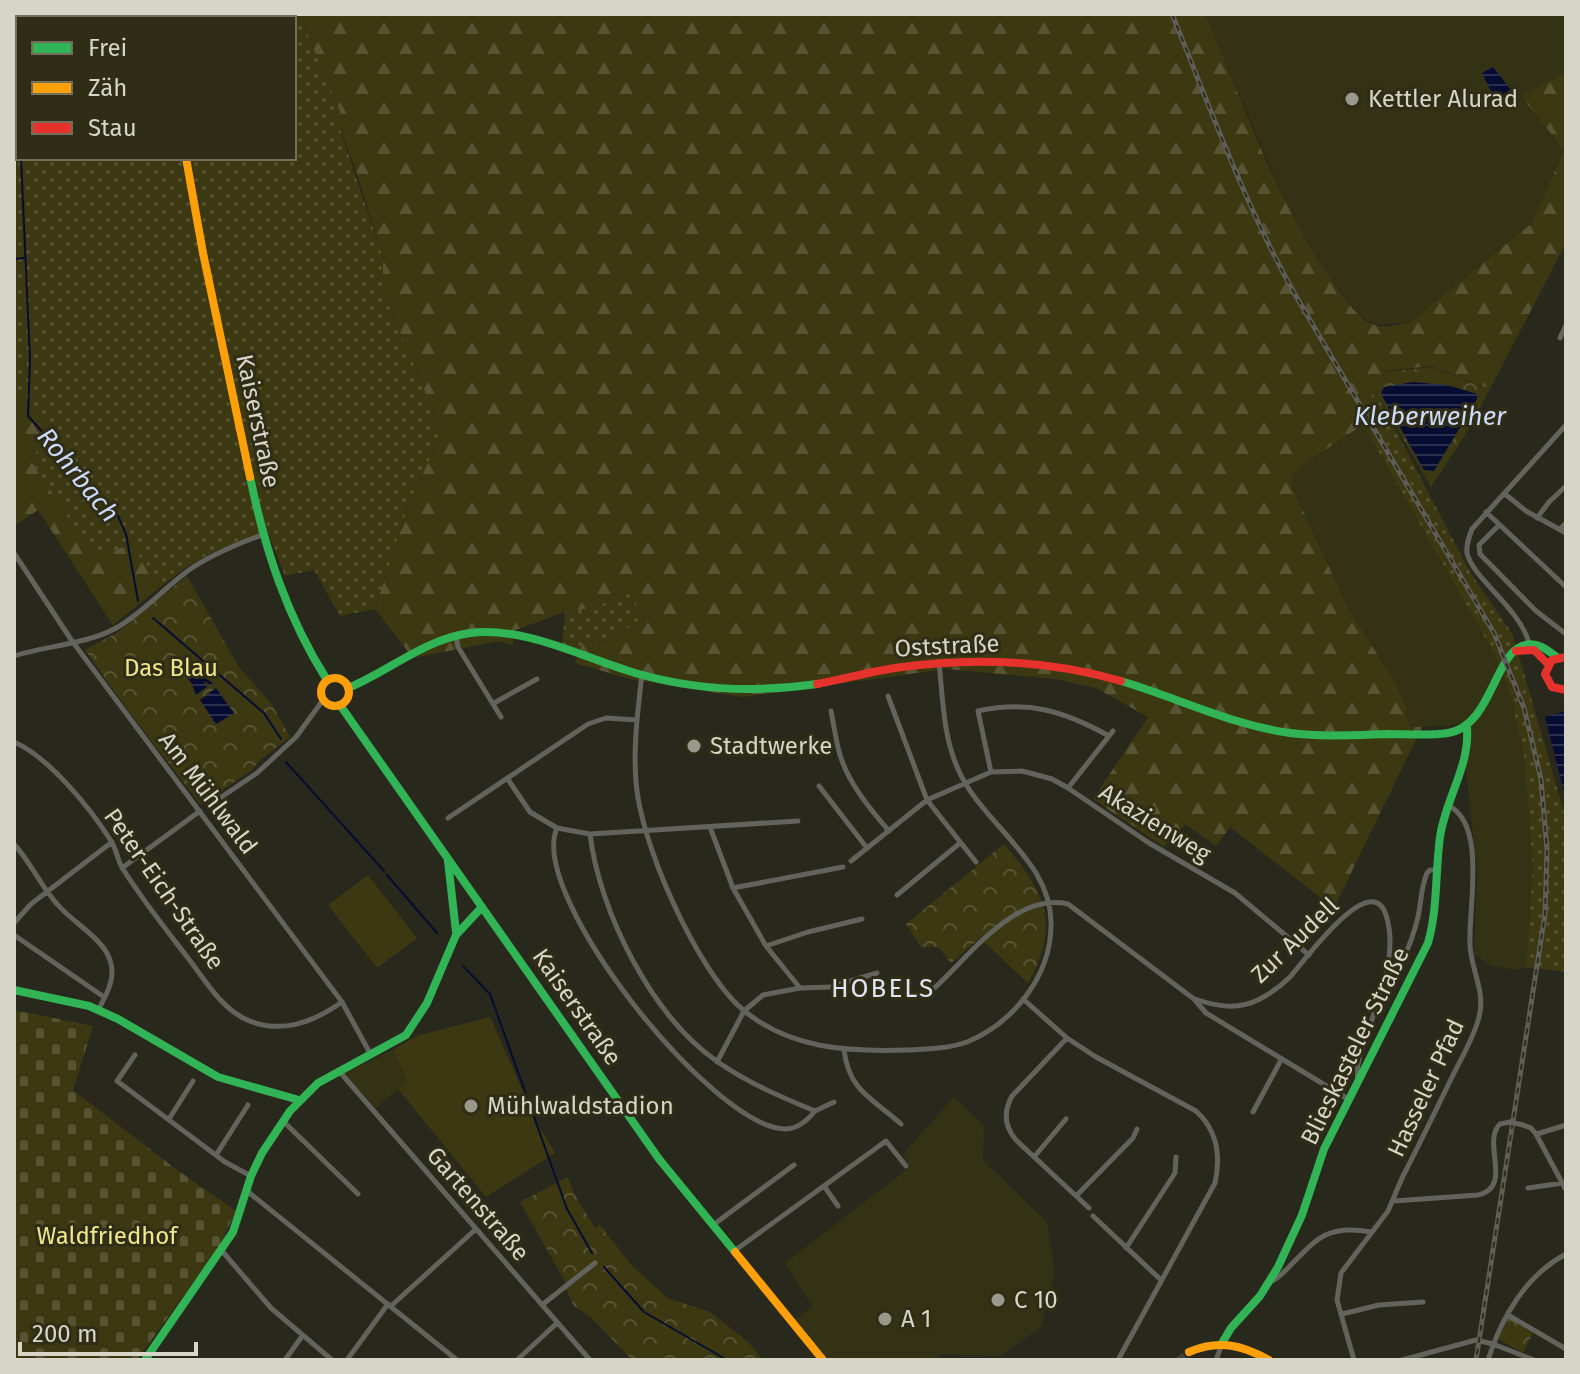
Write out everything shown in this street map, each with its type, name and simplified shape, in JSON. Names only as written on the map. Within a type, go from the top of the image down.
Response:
[{"type":"main road","name":"Kaiserstraße","points":[[186,160],[204,264],[262,535],[292,622],[327,680]]},
{"type":"main road","name":"Oststraße","points":[[348,688],[370,679],[418,649],[455,635],[489,632],[525,637],[642,674],[700,686],[771,688],[827,682],[905,666],[998,662],[1083,671],[1131,683],[1229,719],[1274,731],[1340,736],[1444,732],[1467,728]]},
{"type":"main road","points":[[1530,646],[1548,664]]},
{"type":"main road","points":[[1467,728],[1478,716],[1503,664],[1515,652],[1530,646],[1546,647],[1562,657]]},
{"type":"main road","points":[[1562,657],[1548,664],[1545,674],[1548,683],[1556,689],[1566,690]]},
{"type":"main road","points":[[339,679],[348,688],[348,697],[340,705],[330,705],[323,700],[322,687],[327,680],[339,679]]},
{"type":"main road","name":"Kaiserstraße","points":[[340,705],[659,1159],[823,1360]]},
{"type":"main road","name":"Blieskasteler Straße","points":[[1222,1343],[1270,1282],[1302,1215],[1324,1149],[1428,943],[1435,918],[1440,835],[1465,755],[1467,728]]},
{"type":"main road","points":[[446,855],[453,892],[455,938]]},
{"type":"main road","points":[[145,1360],[222,1251],[238,1222],[251,1176],[283,1121],[299,1100],[318,1083],[395,1043],[417,1022],[455,938],[466,921],[482,907]]},
{"type":"main road","points":[[14,990],[99,1009],[218,1077],[299,1100]]},
{"type":"main road","points":[[1189,1352],[1222,1343],[1246,1347],[1269,1360]]},
{"type":"street","points":[[1560,338],[1566,325]]},
{"type":"street","points":[[1530,646],[1516,615],[1481,575],[1467,551],[1472,529],[1566,425]]},
{"type":"street","points":[[1537,518],[1566,486]]},
{"type":"street","points":[[1505,494],[1537,518],[1563,531],[1566,523]]},
{"type":"street","points":[[1486,512],[1566,587]]},
{"type":"street","points":[[1499,525],[1479,545],[1480,554],[1536,611],[1566,634]]},
{"type":"street","points":[[14,656],[115,629],[189,570],[225,550],[262,535]]},
{"type":"street","name":"Am Mühlwald","points":[[14,553],[72,641],[342,1002],[371,1055]]},
{"type":"street","points":[[455,635],[458,647],[501,717]]},
{"type":"street","points":[[642,674],[637,720],[636,784],[645,830],[697,948],[724,990],[744,1011],[795,1039],[844,1050],[920,1050],[954,1046],[975,1038],[993,1027],[1023,999],[1042,970],[1052,924],[1048,902],[1036,871],[978,804],[964,782],[948,741],[939,663]]},
{"type":"street","points":[[494,703],[537,679]]},
{"type":"street","points":[[888,696],[927,800],[976,862]]},
{"type":"street","points":[[214,802],[257,773],[296,737],[323,700]]},
{"type":"street","points":[[991,772],[978,711],[1027,705],[1060,713],[1111,734],[1068,788]]},
{"type":"street","points":[[831,711],[840,755],[848,774],[870,809],[889,831]]},
{"type":"street","points":[[448,818],[588,724],[606,718],[637,720]]},
{"type":"street","name":"Peter-Eich-Straße","points":[[14,742],[30,750],[52,769],[112,842],[122,868],[213,992],[235,1013],[258,1024],[286,1027],[307,1022],[342,1002]]},
{"type":"street","name":"Akazienweg","points":[[851,861],[927,800],[991,772],[1022,771],[1052,779],[1068,788],[1149,843],[1235,893],[1309,955]]},
{"type":"street","points":[[507,778],[530,812],[557,828],[590,834],[798,821]]},
{"type":"street","points":[[819,786],[867,848]]},
{"type":"street","name":"Hasseler Pfad","points":[[1354,1360],[1337,1300],[1341,1273],[1394,1201],[1402,1178],[1472,1036],[1481,1007],[1482,997],[1470,944],[1473,874],[1470,839],[1463,817],[1449,806]]},
{"type":"street","points":[[122,868],[200,811]]},
{"type":"street","points":[[710,827],[733,888],[766,946],[800,988]]},
{"type":"street","points":[[557,828],[554,836],[555,861],[595,950],[645,1022],[710,1088],[765,1125],[784,1129],[805,1123],[815,1111],[834,1102]]},
{"type":"street","points":[[590,834],[593,863],[603,899],[634,963],[664,1008],[695,1044],[717,1062],[760,1088],[815,1111]]},
{"type":"street","points":[[14,923],[47,891],[112,842]]},
{"type":"street","points":[[897,895],[960,843]]},
{"type":"street","points":[[14,844],[60,908],[92,934],[107,952],[112,974],[99,1009]]},
{"type":"street","points":[[733,888],[843,867]]},
{"type":"street","points":[[1384,986],[1395,974],[1410,941],[1427,873],[1436,870]]},
{"type":"street","points":[[931,991],[1009,918],[1029,906],[1048,902],[1068,904],[1194,999],[1206,1013],[1348,1099]]},
{"type":"street","name":"Zur Audell","points":[[1194,999],[1225,1007],[1258,1000],[1287,980],[1350,911],[1364,902],[1376,903],[1385,913],[1389,933],[1384,986],[1363,1044],[1357,1070],[1358,1082]]},
{"type":"street","points":[[766,946],[862,919]]},
{"type":"street","points":[[14,935],[104,997]]},
{"type":"street","points":[[717,1062],[744,1011],[763,995],[800,988],[830,987],[877,973]]},
{"type":"street","points":[[1023,999],[1067,1038],[1096,1057],[1185,1103],[1204,1119],[1218,1152],[1215,1183],[1118,1360]]},
{"type":"street","points":[[1067,1038],[1008,1103],[1007,1127],[1016,1140],[1089,1208]]},
{"type":"street","points":[[844,1050],[847,1072],[858,1089],[901,1124]]},
{"type":"street","points":[[135,1055],[117,1081],[216,1155],[251,1176]]},
{"type":"street","points":[[1253,1112],[1281,1060]]},
{"type":"street","name":"Gartenstraße","points":[[339,1070],[590,1360]]},
{"type":"street","points":[[169,1119],[193,1081]]},
{"type":"street","points":[[216,1155],[248,1105]]},
{"type":"street","points":[[1034,1157],[1066,1119]]},
{"type":"street","points":[[283,1121],[358,1194]]},
{"type":"street","points":[[1394,1201],[1478,1195],[1489,1191],[1495,1181],[1494,1132],[1500,1124],[1510,1122],[1531,1128],[1565,1185],[1528,1188]]},
{"type":"street","points":[[1536,1134],[1566,1125]]},
{"type":"street","points":[[1076,1196],[1133,1138],[1137,1129]]},
{"type":"street","points":[[734,1251],[886,1141],[906,1166]]},
{"type":"street","points":[[1126,1248],[1175,1173],[1176,1157]]},
{"type":"street","points":[[713,1225],[794,1165]]},
{"type":"street","points":[[824,1186],[838,1206]]},
{"type":"street","points":[[247,1190],[457,1360]]},
{"type":"street","points":[[1093,1216],[1161,1280]]},
{"type":"street","points":[[347,1360],[390,1305],[476,1229]]},
{"type":"street","points":[[1270,1282],[1324,1234],[1343,1230],[1371,1232]]},
{"type":"street","points":[[222,1251],[271,1308],[332,1360]]},
{"type":"street","points":[[1488,1360],[1508,1315],[1537,1274],[1566,1254]]},
{"type":"street","points":[[542,1305],[595,1263]]},
{"type":"street","points":[[1342,1314],[1379,1305],[1423,1302]]},
{"type":"street","points":[[1508,1315],[1566,1349]]},
{"type":"street","points":[[517,1360],[557,1323]]},
{"type":"street","points":[[285,1360],[303,1335]]},
{"type":"street","points":[[1402,1360],[1468,1340],[1493,1344],[1534,1360]]},
{"type":"street","name":"Blieskasteler Straße","points":[[1216,1360],[1222,1343]]},
{"type":"shaded area","points":[[1205,14],[1566,14],[1566,72],[1521,96],[1564,150],[1532,223],[1411,322],[1375,325],[1359,315],[1325,272],[1289,211]]},
{"type":"shaded area","points":[[1358,428],[1368,433],[1495,655],[1511,696],[1524,756],[1533,867],[1526,967],[1514,970],[1491,965],[1474,955],[1477,871],[1461,724],[1410,728],[1405,717],[1406,706],[1394,681],[1347,606],[1292,485],[1293,475],[1304,464]]},
{"type":"shaded area","points":[[393,1050],[407,1081],[376,1108],[344,1073]]},
{"type":"shaded area","points":[[954,1097],[984,1126],[983,1160],[1047,1222],[1055,1273],[1041,1327],[1001,1356],[940,1354],[934,1360],[826,1360],[793,1322],[812,1306],[785,1263],[910,1167],[903,1154]]},
{"type":"green space","points":[[14,14],[299,14],[342,115],[336,117],[383,258],[383,291],[436,418],[429,423],[439,438],[407,509],[375,609],[340,616],[314,570],[285,576],[267,531],[210,554],[159,588],[131,543],[96,561],[29,458],[16,390],[14,392]]},
{"type":"green space","points":[[299,14],[1205,14],[1266,160],[1300,230],[1353,309],[1369,323],[1383,326],[1411,322],[1532,223],[1564,150],[1521,96],[1566,72],[1566,243],[1490,389],[1431,366],[1386,371],[1373,387],[1368,433],[1358,428],[1304,464],[1293,475],[1292,486],[1347,606],[1394,681],[1406,706],[1410,727],[1422,727],[1334,908],[1230,827],[1216,846],[1185,824],[1164,847],[1093,799],[1148,717],[1096,688],[1055,679],[946,669],[743,697],[630,679],[575,663],[585,637],[600,644],[646,618],[624,590],[595,608],[565,612],[513,631],[513,645],[499,641],[413,658],[375,609],[407,509],[439,438],[429,423],[436,418],[383,291],[383,258],[336,117],[341,114]]},
{"type":"green space","name":"Kleberweiher","points":[[1431,367],[1490,389],[1464,437],[1431,487],[1373,387],[1386,372]]},
{"type":"green space","points":[[1373,387],[1470,572],[1513,635],[1566,819],[1566,972],[1526,967],[1533,867],[1524,756],[1511,696],[1495,655],[1368,433]]},
{"type":"green space","points":[[16,390],[56,430],[30,459],[96,560],[131,543],[159,588],[113,625],[38,510],[14,526]]},
{"type":"green space","name":"Das Blau","points":[[187,576],[239,667],[272,705],[290,737],[252,770],[201,805],[85,650],[118,632]]},
{"type":"green space","points":[[624,590],[646,618],[579,655],[562,649],[565,612],[596,608]]},
{"type":"green space","points":[[1004,844],[1030,878],[1044,909],[1044,943],[1028,983],[980,938],[951,963],[938,947],[921,947],[906,924]]},
{"type":"green space","points":[[368,875],[417,938],[377,968],[328,905]]},
{"type":"green space","name":"Waldfriedhof","points":[[14,1010],[93,1026],[73,1090],[236,1211],[220,1245],[137,1360],[14,1360]]},
{"type":"green space","name":"Mühlwaldstadion","points":[[490,1017],[537,1123],[555,1153],[486,1197],[398,1089],[407,1081],[393,1050],[416,1036]]},
{"type":"green space","points":[[568,1177],[595,1228],[600,1225],[633,1267],[668,1298],[710,1312],[748,1342],[763,1360],[632,1360],[592,1318],[574,1306],[565,1287],[567,1285],[520,1202]]},
{"type":"green space","points":[[1509,1318],[1533,1333],[1523,1353],[1498,1339]]},
{"type":"water","points":[[1493,67],[1510,89],[1496,102],[1482,73]]},
{"type":"water","name":"Kleberweiher","points":[[1413,382],[1447,385],[1477,394],[1477,399],[1434,471],[1424,470],[1381,394],[1384,387]]},
{"type":"water","points":[[194,667],[196,672],[213,683],[203,681],[207,687],[196,695],[191,682],[181,673],[182,668]]},
{"type":"water","points":[[216,688],[234,713],[216,724],[200,700]]},
{"type":"water","points":[[1566,711],[1566,800],[1545,717]]},
{"type":"waterway","name":"Rohrbach","points":[[21,160],[30,359],[28,416],[118,516],[126,534],[138,601]]},
{"type":"waterway","points":[[14,259],[24,258]]},
{"type":"waterway","name":"Rohrbach","points":[[153,618],[264,713],[281,739]]},
{"type":"waterway","name":"Rohrbach","points":[[286,762],[384,871]]},
{"type":"waterway","name":"Rohrbach","points":[[387,875],[437,933]]},
{"type":"waterway","name":"Rohrbach","points":[[463,966],[490,994],[567,1209],[592,1253]]},
{"type":"waterway","name":"Rohrbach","points":[[604,1267],[644,1312],[727,1360]]},
{"type":"tunnel","points":[[1179,1360],[1189,1352]]},
{"type":"railway","points":[[1172,14],[1230,158],[1279,264],[1494,633],[1524,708],[1541,779],[1547,850],[1545,914],[1476,1360]]},
{"type":"traffic: fast","points":[[250,477],[279,582],[300,632],[327,680]]},
{"type":"traffic: fast","points":[[348,688],[438,642],[454,636],[491,632],[533,639],[635,673],[680,683],[748,689],[817,684]]},
{"type":"traffic: fast","points":[[1121,681],[1226,718],[1290,733],[1433,734],[1464,727],[1477,715],[1511,654],[1522,646],[1536,645],[1557,657]]},
{"type":"traffic: fast","points":[[340,705],[659,1159],[735,1252]]},
{"type":"traffic: fast","points":[[1222,1343],[1231,1328],[1260,1296],[1278,1267],[1302,1215],[1324,1149],[1428,943],[1440,837],[1465,756],[1467,728]]},
{"type":"traffic: fast","points":[[448,861],[456,932]]},
{"type":"traffic: fast","points":[[145,1360],[233,1232],[251,1176],[262,1153],[290,1111],[318,1083],[406,1035],[427,1003],[456,935],[482,907]]},
{"type":"traffic: fast","points":[[14,990],[89,1006],[118,1019],[218,1077],[299,1100]]},
{"type":"traffic: slow","points":[[186,160],[250,477]]},
{"type":"traffic: slow","points":[[335,678],[345,682],[349,692],[345,702],[335,706],[325,702],[321,692],[325,682],[335,678]]},
{"type":"traffic: slow","points":[[735,1252],[823,1360]]},
{"type":"traffic: slow","points":[[1189,1352],[1220,1345],[1249,1351],[1269,1360]]},
{"type":"traffic: jam","points":[[1516,651],[1534,650],[1548,664]]},
{"type":"traffic: jam","points":[[1566,657],[1552,660],[1545,674],[1552,687],[1566,690]]},
{"type":"traffic: jam","points":[[817,684],[895,668],[952,662],[1037,665],[1121,681]]},
{"type":"place","name":"Kettler Alurad","points":[[1352,99]]},
{"type":"place","name":"Stadtwerke","points":[[694,746]]},
{"type":"place","name":"Mühlwaldstadion","points":[[471,1106]]},
{"type":"place","name":"C 10","points":[[998,1300]]},
{"type":"place","name":"A 1","points":[[885,1319]]},
{"type":"district","name":"HOBELS","points":[[883,988]]}]
